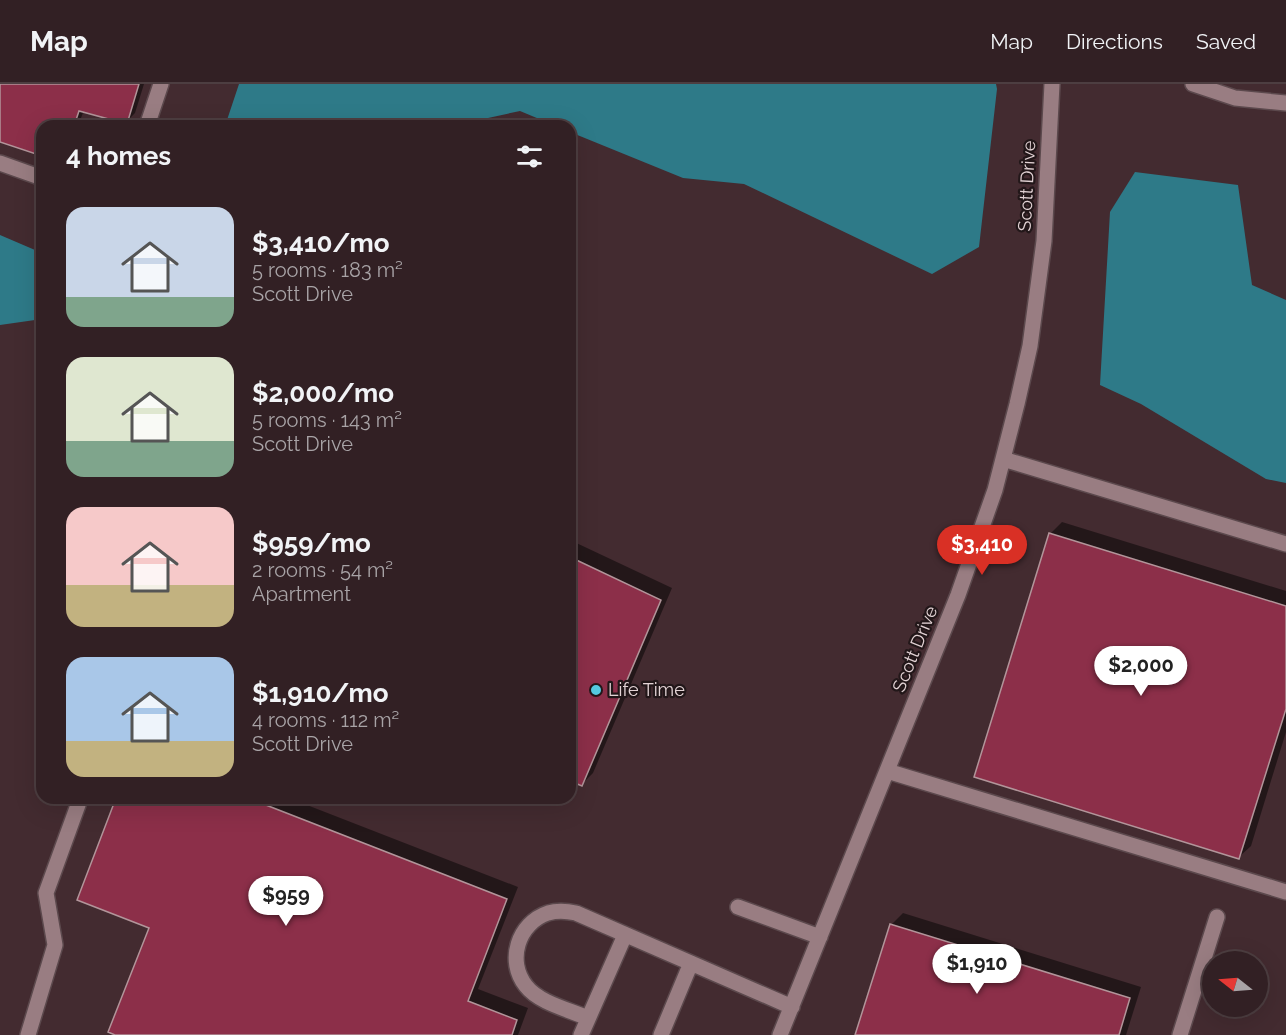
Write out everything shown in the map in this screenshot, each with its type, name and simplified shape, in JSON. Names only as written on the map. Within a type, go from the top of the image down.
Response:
[{"type":"street","points":[[149,120],[161,84]]},
{"type":"street","name":"Scott Drive","points":[[780,1035],[958,595],[995,490],[1030,346],[1044,241],[1052,84]]},
{"type":"street","points":[[1193,84],[1218,88],[1235,98],[1286,103]]},
{"type":"street","points":[[0,163],[36,176]]},
{"type":"street","points":[[1003,459],[1286,544]]},
{"type":"street","points":[[887,771],[1286,892]]},
{"type":"street","points":[[28,1035],[55,945],[46,893],[78,806]]},
{"type":"street","points":[[738,907],[820,937]]},
{"type":"street","points":[[588,1018],[536,996],[526,987],[520,976],[516,963],[520,937],[538,918],[563,911],[576,913],[792,1007]]},
{"type":"street","points":[[1180,1035],[1217,917]]},
{"type":"street","points":[[581,1035],[625,935]]},
{"type":"street","points":[[661,1035],[691,963]]},
{"type":"water","points":[[239,84],[996,84],[997,89],[979,247],[932,274],[744,184],[683,178],[576,134],[576,120],[542,120],[520,111],[479,120],[227,120]]},
{"type":"water","points":[[1135,172],[1238,185],[1252,285],[1286,300],[1286,483],[1266,479],[1141,404],[1100,385],[1110,212]]},
{"type":"water","points":[[0,235],[36,250],[36,320],[0,325]]},
{"type":"building","points":[[0,84],[139,84],[128,120],[112,120],[79,111],[76,120],[36,120],[36,154],[0,142]]},
{"type":"building","points":[[1049,533],[1286,606],[1286,709],[1239,859],[974,777]]},
{"type":"building","name":"Life Time","points":[[576,560],[661,600],[582,786],[576,784]]},
{"type":"building","points":[[114,804],[263,804],[507,899],[468,1001],[517,1020],[512,1035],[115,1035],[108,1032],[149,928],[77,900]]},
{"type":"building","points":[[890,924],[1130,998],[1119,1035],[855,1035]]},
{"type":"place","name":"Life Time","points":[[596,690]]}]
